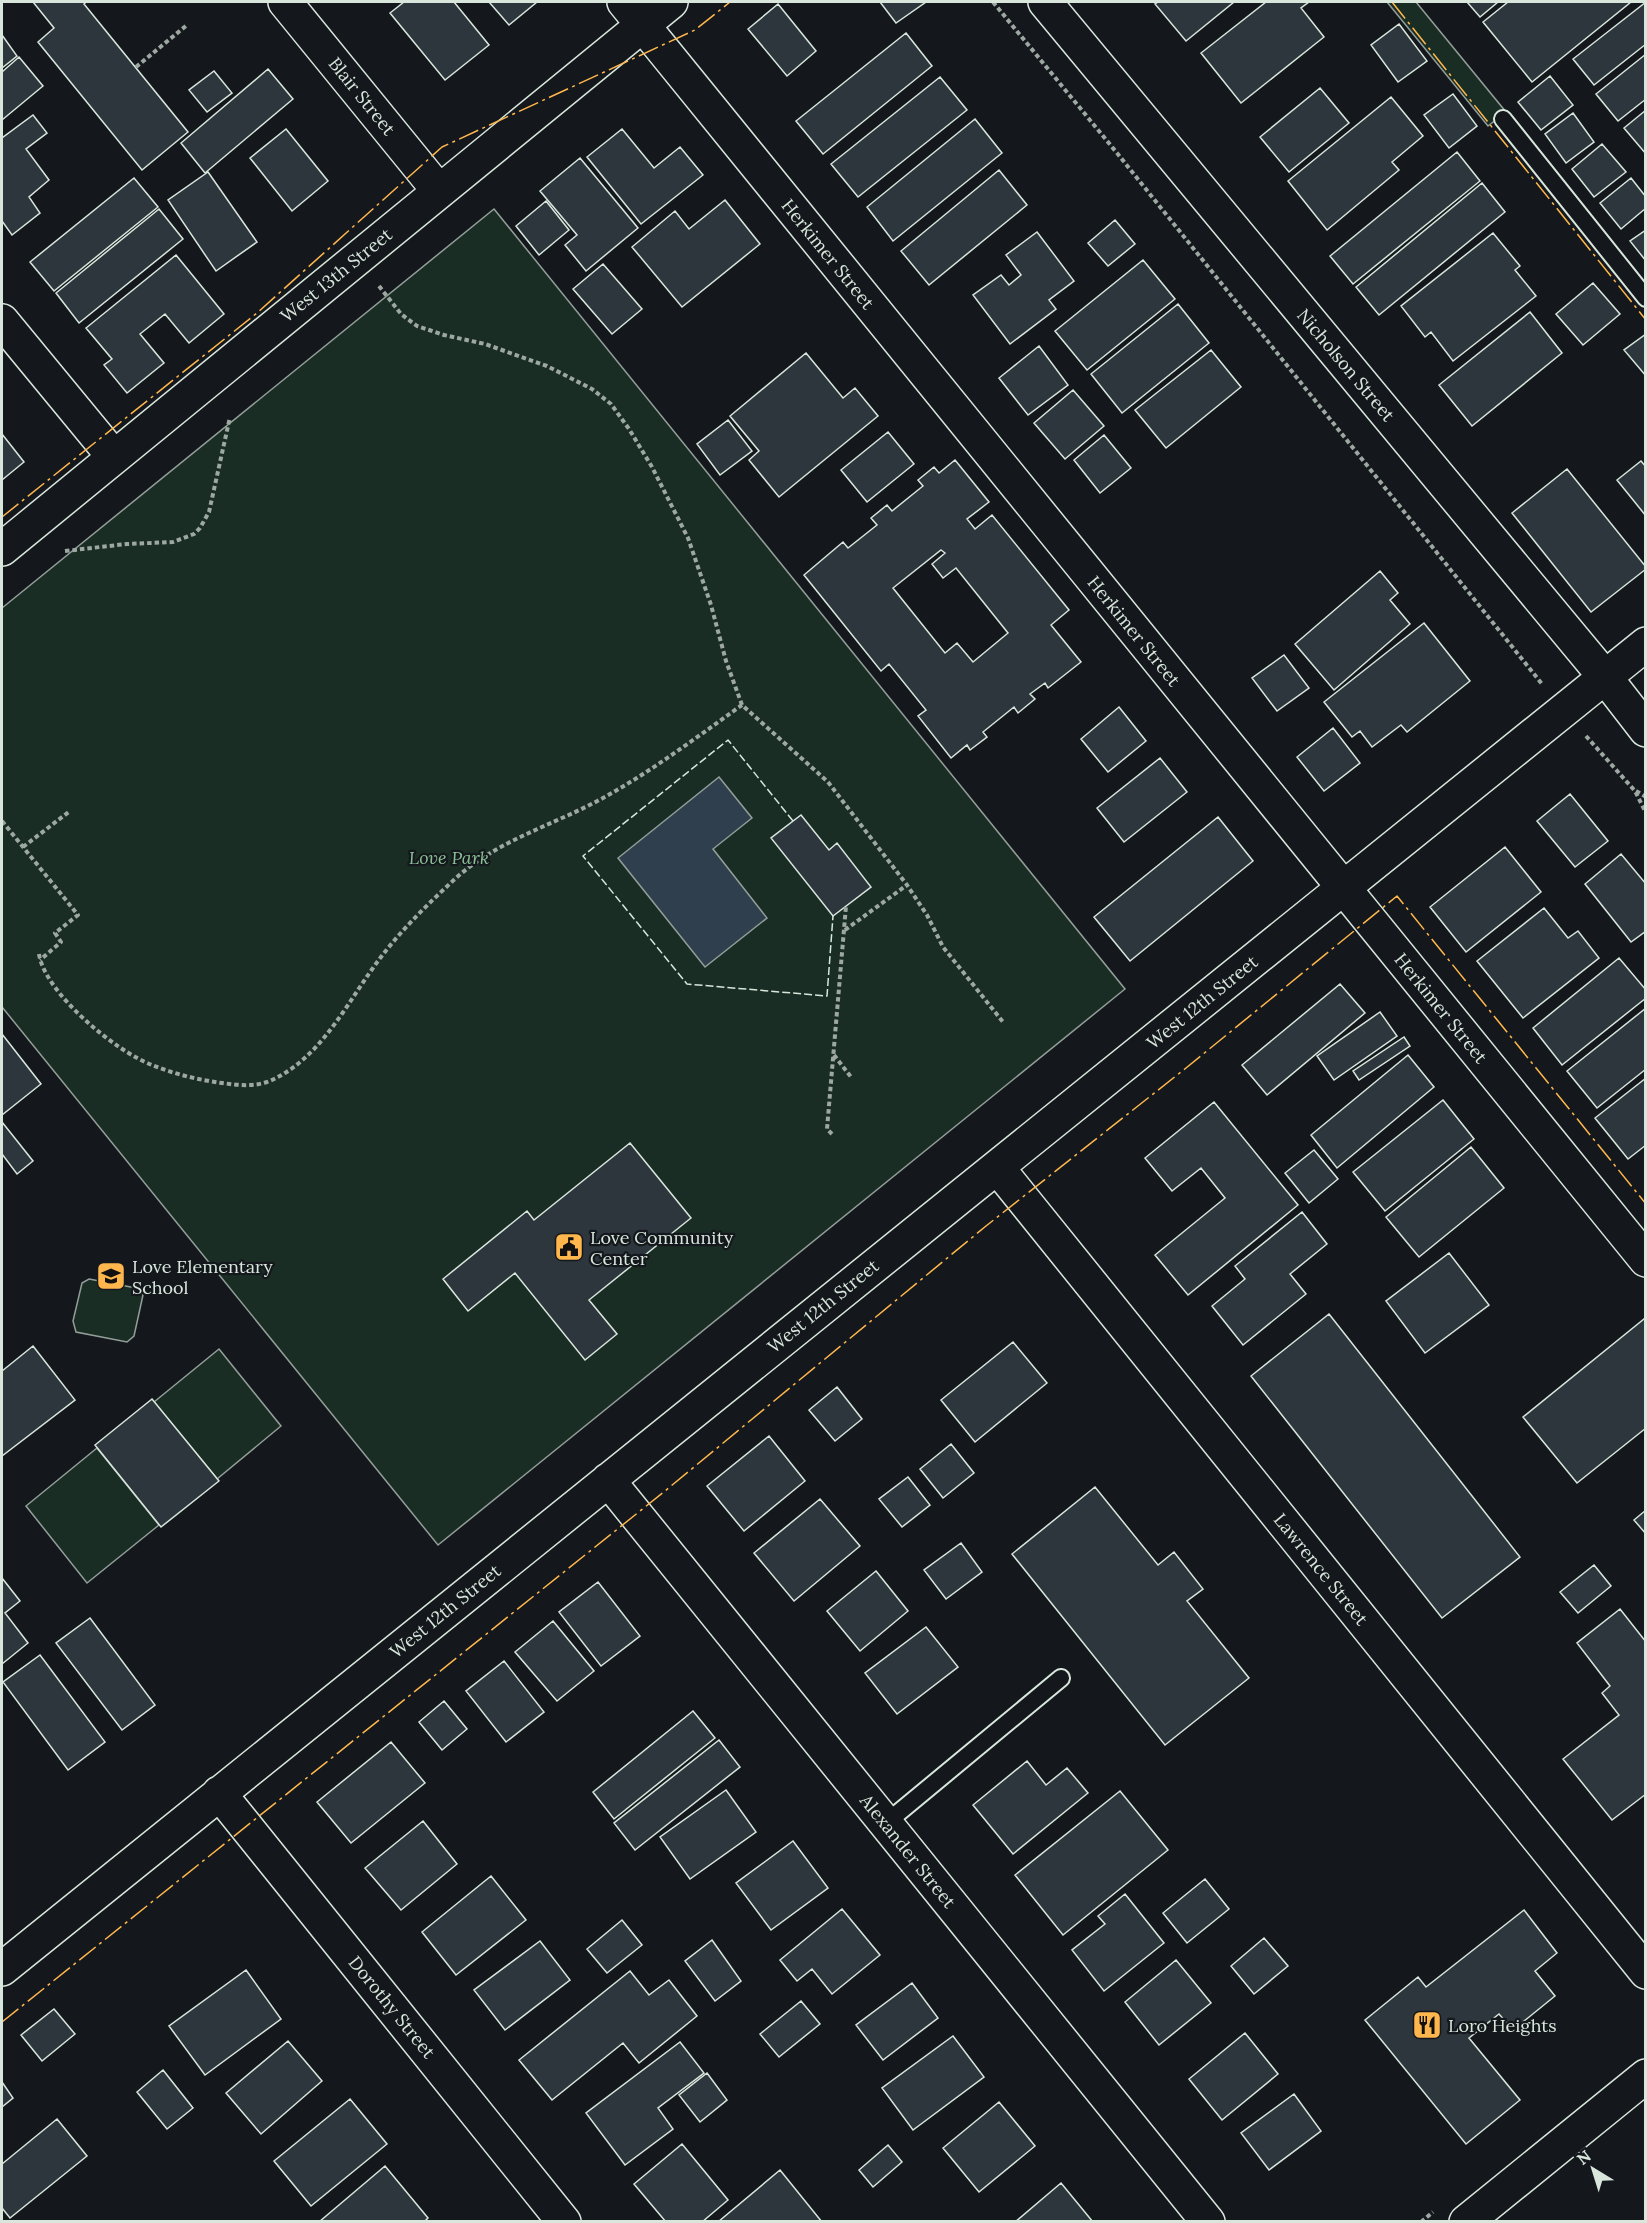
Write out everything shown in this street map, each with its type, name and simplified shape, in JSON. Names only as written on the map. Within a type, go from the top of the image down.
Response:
[{"type":"street","name":"Blair Street","points":[[285,2],[439,191]]},
{"type":"street","name":"West 13th Street","points":[[2,549],[439,191],[634,13],[671,2]]},
{"type":"street","name":"Nicholson Street","points":[[1045,2],[1605,677],[1646,730]]},
{"type":"street","name":"Herkimer Street","points":[[634,13],[1646,1260]]},
{"type":"street","points":[[2,321],[114,457]]},
{"type":"street","name":"West 12th Street","points":[[2,1969],[1646,644]]},
{"type":"street","name":"Lawrence Street","points":[[997,1167],[1646,1972]]},
{"type":"street","name":"Alexander Street","points":[[608,1480],[1208,2222]]},
{"type":"street","name":"Dorothy Street","points":[[219,1793],[564,2222]]},
{"type":"street","points":[[1466,2222],[1646,2076]]},
{"type":"lane","points":[[1503,119],[1646,298]]},
{"type":"lane","points":[[886,1823],[1061,1678]]},
{"type":"path","points":[[993,2],[1125,162],[1546,689]]},
{"type":"path","points":[[136,67],[188,25]]},
{"type":"path","points":[[357,258],[401,314],[417,326],[485,344],[547,366],[592,389],[610,404],[629,429],[646,458],[688,538],[742,705],[828,783],[907,885],[927,915],[943,947],[1003,1022]]},
{"type":"path","points":[[65,551],[127,544],[173,542],[194,534],[208,512],[230,417]]},
{"type":"path","points":[[2,821],[78,915],[55,933],[61,942],[39,957],[47,978],[69,1003],[101,1033],[138,1059],[170,1071],[210,1081],[238,1085],[265,1083],[299,1064],[315,1047],[389,948],[468,868],[506,843],[601,800],[630,783],[742,705]]},
{"type":"path","points":[[1584,734],[1635,791],[1646,813]]},
{"type":"path","points":[[1635,791],[1646,798]]},
{"type":"path","points":[[23,847],[70,811]]},
{"type":"path","points":[[845,930],[907,885]]},
{"type":"path","points":[[832,1134],[827,1129],[846,906]]},
{"type":"path","points":[[834,1054],[851,1077]]},
{"type":"green space","points":[[1387,2],[1416,2],[1506,112],[1488,126]]},
{"type":"green space","name":"Love Park","points":[[494,209],[1125,989],[438,1545],[2,1007],[2,608]]},
{"type":"green space","points":[[89,1279],[136,1288],[143,1295],[134,1336],[127,1342],[76,1332],[73,1321],[82,1283]]},
{"type":"green space","points":[[219,1349],[281,1426],[217,1479],[154,1402]]},
{"type":"green space","points":[[97,1448],[159,1525],[87,1583],[26,1506]]},
{"type":"water","points":[[719,777],[752,818],[713,849],[767,918],[705,967],[618,858]]},
{"type":"building","points":[[33,2],[86,2],[84,4],[188,132],[142,170],[38,42],[54,28]]},
{"type":"building","points":[[404,2],[454,2],[489,45],[445,80],[390,13]]},
{"type":"building","points":[[489,2],[537,2],[509,25]]},
{"type":"building","points":[[880,2],[926,2],[896,23]]},
{"type":"building","points":[[1158,2],[1234,2],[1186,41],[1155,4]]},
{"type":"building","points":[[1266,2],[1309,2],[1301,8],[1324,37],[1241,103],[1201,53]]},
{"type":"building","points":[[1467,2],[1498,2],[1480,17]]},
{"type":"building","points":[[1508,2],[1631,2],[1532,82],[1483,22]]},
{"type":"building","points":[[1646,2],[1646,44],[1594,85],[1573,59]]},
{"type":"building","points":[[778,4],[816,51],[787,76],[748,29]]},
{"type":"building","points":[[1399,24],[1427,61],[1398,82],[1371,45]]},
{"type":"building","points":[[906,33],[932,66],[823,154],[796,121]]},
{"type":"building","points":[[2,35],[17,56],[2,68]]},
{"type":"building","points":[[1646,54],[1646,99],[1618,121],[1596,94]]},
{"type":"building","points":[[19,57],[43,86],[2,120],[2,72]]},
{"type":"building","points":[[268,69],[293,99],[205,173],[181,143]]},
{"type":"building","points":[[214,71],[232,93],[207,112],[189,90]]},
{"type":"building","points":[[1550,76],[1573,105],[1541,130],[1518,102]]},
{"type":"building","points":[[940,77],[967,110],[858,197],[831,164]]},
{"type":"building","points":[[1320,88],[1349,123],[1289,172],[1260,137]]},
{"type":"building","points":[[1453,94],[1477,126],[1449,148],[1424,115]]},
{"type":"building","points":[[1391,97],[1423,136],[1392,162],[1399,170],[1327,230],[1288,181]]},
{"type":"building","points":[[1646,110],[1646,154],[1624,128]]},
{"type":"building","points":[[1573,113],[1594,142],[1566,163],[1545,134]]},
{"type":"building","points":[[33,115],[47,133],[26,149],[49,180],[29,197],[40,213],[12,235],[2,221],[2,138]]},
{"type":"building","points":[[975,119],[1002,153],[893,241],[867,207]]},
{"type":"building","points":[[286,129],[328,181],[292,211],[250,158]]},
{"type":"building","points":[[622,129],[654,168],[680,147],[703,175],[641,224],[587,157]]},
{"type":"building","points":[[1602,144],[1626,172],[1594,197],[1572,169]]},
{"type":"building","points":[[1457,152],[1480,181],[1353,284],[1330,256]]},
{"type":"building","points":[[580,158],[638,228],[586,271],[565,245],[577,235],[540,191]]},
{"type":"building","points":[[999,170],[1027,205],[929,285],[901,251]]},
{"type":"building","points":[[208,172],[257,242],[216,271],[168,200]]},
{"type":"building","points":[[134,178],[158,207],[54,291],[30,262]]},
{"type":"building","points":[[1631,178],[1646,197],[1646,208],[1621,229],[1600,203]]},
{"type":"building","points":[[1482,183],[1505,212],[1379,315],[1356,287]]},
{"type":"building","points":[[725,200],[760,244],[682,307],[632,247],[675,211],[689,229]]},
{"type":"building","points":[[546,201],[569,230],[539,255],[516,226]]},
{"type":"building","points":[[159,209],[183,239],[79,323],[56,293]]},
{"type":"building","points":[[1115,220],[1135,244],[1108,266],[1088,243]]},
{"type":"building","points":[[1646,230],[1646,261],[1630,241]]},
{"type":"building","points":[[1037,232],[1074,281],[1049,300],[1056,309],[1010,344],[973,295],[1001,275],[1009,285],[1021,275],[1006,255]]},
{"type":"building","points":[[1493,233],[1520,266],[1515,270],[1536,296],[1453,361],[1431,332],[1425,337],[1401,306]]},
{"type":"building","points":[[176,255],[224,314],[189,343],[165,314],[140,334],[164,363],[127,393],[104,365],[112,359],[86,328]]},
{"type":"building","points":[[1143,260],[1175,299],[1087,370],[1055,331]]},
{"type":"building","points":[[603,264],[642,309],[612,334],[573,289]]},
{"type":"building","points":[[1593,283],[1620,314],[1583,345],[1556,314]]},
{"type":"building","points":[[1178,304],[1209,343],[1122,413],[1091,374]]},
{"type":"building","points":[[1530,312],[1562,353],[1472,426],[1439,385]]},
{"type":"building","points":[[1646,334],[1646,376],[1624,350]]},
{"type":"building","points":[[1039,346],[1068,385],[1028,415],[999,378]]},
{"type":"building","points":[[1211,350],[1241,387],[1166,448],[1135,410]]},
{"type":"building","points":[[806,353],[843,398],[855,388],[878,416],[779,497],[749,460],[759,451],[730,416]]},
{"type":"building","points":[[1073,390],[1104,426],[1065,459],[1034,423]]},
{"type":"building","points":[[728,420],[752,451],[720,475],[697,444]]},
{"type":"building","points":[[888,432],[914,464],[867,502],[841,470]]},
{"type":"building","points":[[2,434],[24,462],[2,480]]},
{"type":"building","points":[[1104,435],[1131,468],[1100,493],[1074,460]]},
{"type":"building","points":[[955,460],[989,502],[967,519],[975,529],[992,515],[1069,610],[1051,625],[1081,662],[1048,688],[1045,683],[1030,694],[1035,699],[1018,713],[1014,707],[983,732],[987,737],[970,750],[967,745],[951,758],[918,716],[926,710],[889,664],[881,671],[804,575],[843,542],[848,548],[877,525],[871,518],[887,505],[892,511],[923,486],[918,480],[934,467],[939,473]],"holes":[[[941,550],[945,553],[932,564],[943,578],[956,568],[1008,633],[973,662],[957,643],[945,653],[893,588]]]},
{"type":"building","points":[[1641,461],[1646,467],[1646,516],[1617,480]]},
{"type":"building","points":[[1567,469],[1646,567],[1591,612],[1512,513]]},
{"type":"building","points":[[1380,571],[1398,593],[1390,600],[1410,624],[1334,690],[1295,644]]},
{"type":"building","points":[[1424,623],[1470,681],[1407,732],[1401,725],[1372,747],[1360,731],[1352,737],[1324,702]]},
{"type":"building","points":[[1284,655],[1309,688],[1277,711],[1252,678]]},
{"type":"building","points":[[1119,707],[1146,741],[1108,772],[1081,739]]},
{"type":"building","points":[[1333,728],[1360,763],[1324,791],[1297,757]]},
{"type":"building","points":[[1160,758],[1187,792],[1124,842],[1097,808]]},
{"type":"building","points":[[1570,794],[1608,841],[1575,867],[1537,821]]},
{"type":"building","points":[[801,815],[829,850],[837,843],[871,887],[833,916],[771,838]]},
{"type":"building","points":[[1218,817],[1253,861],[1130,961],[1094,917]]},
{"type":"building","points":[[1505,847],[1541,892],[1466,952],[1430,907]]},
{"type":"building","points":[[1621,854],[1646,884],[1646,931],[1631,942],[1585,884]]},
{"type":"building","points":[[1544,908],[1568,938],[1578,931],[1599,958],[1523,1018],[1477,961]]},
{"type":"building","points":[[1619,958],[1646,990],[1646,998],[1562,1065],[1533,1028]]},
{"type":"building","points":[[1340,984],[1365,1013],[1267,1095],[1242,1065]]},
{"type":"building","points":[[1646,1008],[1646,1069],[1597,1108],[1567,1071]]},
{"type":"building","points":[[1380,1012],[1397,1036],[1334,1080],[1317,1056]]},
{"type":"building","points":[[2,1034],[41,1084],[2,1115]]},
{"type":"building","points":[[1404,1037],[1410,1046],[1359,1080],[1353,1071]]},
{"type":"building","points":[[1408,1055],[1434,1087],[1337,1168],[1311,1135]]},
{"type":"building","points":[[1646,1078],[1646,1145],[1628,1159],[1595,1118]]},
{"type":"building","points":[[1443,1100],[1474,1139],[1385,1211],[1353,1172]]},
{"type":"building","points":[[1214,1102],[1298,1205],[1188,1295],[1155,1255],[1225,1198],[1201,1168],[1172,1191],[1145,1158]]},
{"type":"building","points":[[2,1122],[33,1161],[17,1174],[2,1154]]},
{"type":"building","name":"Love Community Center","points":[[630,1143],[691,1218],[589,1300],[617,1334],[585,1360],[515,1273],[468,1311],[443,1279],[527,1211],[534,1220]]},
{"type":"building","points":[[1471,1147],[1504,1188],[1419,1257],[1386,1217]]},
{"type":"building","points":[[1314,1150],[1338,1179],[1309,1203],[1285,1173]]},
{"type":"building","points":[[1302,1212],[1327,1244],[1290,1274],[1306,1294],[1243,1345],[1212,1306],[1245,1279],[1235,1266]]},
{"type":"building","points":[[1449,1253],[1489,1305],[1425,1353],[1386,1301]]},
{"type":"building","points":[[1329,1314],[1520,1557],[1442,1618],[1251,1376]]},
{"type":"building","points":[[1644,1319],[1646,1321],[1646,1428],[1577,1483],[1523,1417]]},
{"type":"building","points":[[1013,1342],[1047,1383],[975,1442],[941,1400]]},
{"type":"building","points":[[33,1346],[75,1400],[2,1456],[2,1371]]},
{"type":"building","points":[[837,1387],[862,1419],[835,1441],[809,1410]]},
{"type":"building","points":[[152,1399],[219,1481],[161,1527],[95,1445]]},
{"type":"building","points":[[769,1436],[805,1481],[744,1531],[707,1486]]},
{"type":"building","points":[[951,1444],[974,1473],[943,1498],[920,1469]]},
{"type":"building","points":[[908,1477],[930,1505],[902,1527],[879,1499]]},
{"type":"building","points":[[1095,1487],[1158,1565],[1174,1552],[1203,1589],[1187,1601],[1249,1678],[1165,1745],[1012,1554]]},
{"type":"building","points":[[820,1499],[860,1546],[794,1601],[754,1553]]},
{"type":"building","points":[[1646,1510],[1646,1534],[1634,1520]]},
{"type":"building","points":[[961,1543],[982,1572],[946,1599],[924,1570]]},
{"type":"building","points":[[1594,1565],[1611,1586],[1578,1613],[1560,1592]]},
{"type":"building","points":[[876,1571],[908,1611],[860,1651],[827,1611]]},
{"type":"building","points":[[2,1578],[20,1601],[5,1613],[28,1643],[2,1664]]},
{"type":"building","points":[[598,1582],[640,1636],[601,1666],[559,1612]]},
{"type":"building","points":[[1620,1609],[1646,1642],[1646,1794],[1612,1820],[1563,1759],[1619,1715],[1602,1693],[1610,1686],[1577,1643]]},
{"type":"building","points":[[90,1618],[155,1705],[122,1730],[56,1643]]},
{"type":"building","points":[[553,1621],[594,1671],[557,1701],[515,1652]]},
{"type":"building","points":[[926,1627],[958,1667],[897,1714],[865,1673]]},
{"type":"building","points":[[40,1655],[105,1742],[68,1770],[3,1682]]},
{"type":"building","points":[[504,1661],[544,1712],[506,1742],[466,1691]]},
{"type":"building","points":[[444,1701],[467,1729],[442,1750],[419,1722]]},
{"type":"building","points":[[693,1711],[715,1738],[614,1819],[593,1792]]},
{"type":"building","points":[[719,1740],[740,1767],[635,1850],[614,1823]]},
{"type":"building","points":[[391,1742],[425,1783],[351,1843],[317,1802]]},
{"type":"building","points":[[1027,1761],[1046,1785],[1067,1768],[1088,1793],[1013,1854],[973,1805]]},
{"type":"building","points":[[726,1790],[756,1832],[690,1879],[660,1837]]},
{"type":"building","points":[[1120,1791],[1168,1850],[1063,1935],[1015,1875]]},
{"type":"building","points":[[423,1821],[457,1864],[401,1910],[365,1868]]},
{"type":"building","points":[[793,1841],[828,1888],[771,1930],[736,1883]]},
{"type":"building","points":[[491,1876],[526,1920],[456,1975],[422,1932]]},
{"type":"building","points":[[1205,1879],[1229,1909],[1187,1943],[1163,1913]]},
{"type":"building","points":[[1125,1894],[1164,1943],[1104,1991],[1072,1950],[1105,1924],[1098,1916]]},
{"type":"building","points":[[842,1909],[880,1955],[832,1994],[812,1969],[797,1981],[780,1960]]},
{"type":"building","name":"Loro Heights","points":[[1524,1910],[1557,1953],[1535,1971],[1555,1996],[1513,2030],[1499,2014],[1469,2038],[1520,2100],[1466,2144],[1365,2020],[1418,1977],[1426,1987]]},
{"type":"building","points":[[622,1920],[642,1945],[607,1973],[587,1949]]},
{"type":"building","points":[[1264,1938],[1288,1966],[1254,1994],[1231,1966]]},
{"type":"building","points":[[712,1940],[741,1981],[715,2001],[685,1961]]},
{"type":"building","points":[[540,1941],[570,1980],[505,2030],[474,1990]]},
{"type":"building","points":[[1176,1960],[1211,2003],[1159,2045],[1125,2002]]},
{"type":"building","points":[[246,1970],[281,2019],[205,2075],[169,2026]]},
{"type":"building","points":[[630,1971],[649,1995],[669,1980],[697,2016],[639,2063],[623,2043],[552,2100],[519,2060]]},
{"type":"building","points":[[912,1983],[938,2018],[883,2060],[856,2025]]},
{"type":"building","points":[[801,2001],[820,2024],[779,2057],[760,2034]]},
{"type":"building","points":[[54,2009],[75,2034],[42,2061],[21,2035]]},
{"type":"building","points":[[1245,2033],[1278,2074],[1222,2120],[1189,2079]]},
{"type":"building","points":[[953,2036],[984,2077],[913,2130],[882,2088]]},
{"type":"building","points":[[288,2041],[322,2081],[261,2134],[226,2093]]},
{"type":"building","points":[[680,2042],[704,2073],[658,2108],[673,2129],[625,2165],[586,2113]]},
{"type":"building","points":[[163,2070],[193,2108],[167,2129],[137,2092]]},
{"type":"building","points":[[707,2073],[727,2100],[700,2122],[679,2095]]},
{"type":"building","points":[[2,2082],[13,2098],[2,2107]]},
{"type":"building","points":[[1294,2094],[1321,2131],[1269,2170],[1241,2133]]},
{"type":"building","points":[[350,2099],[387,2144],[311,2206],[274,2161]]},
{"type":"building","points":[[999,2102],[1035,2146],[979,2192],[943,2148]]},
{"type":"building","points":[[57,2119],[87,2156],[10,2218],[2,2208],[2,2164]]},
{"type":"building","points":[[682,2144],[728,2200],[702,2222],[666,2222],[634,2184]]},
{"type":"building","points":[[888,2145],[902,2162],[873,2187],[859,2170]]},
{"type":"building","points":[[385,2166],[428,2218],[424,2222],[319,2222]]},
{"type":"building","points":[[780,2170],[822,2222],[718,2222]]},
{"type":"building","points":[[1061,2183],[1093,2222],[1015,2222]]},
{"type":"fence","points":[[793,821],[728,740],[583,856],[687,984],[827,996],[833,916]]},
{"type":"power","points":[[2,517],[257,313],[442,147],[695,30],[730,2]]},
{"type":"power","points":[[1392,2],[1646,320]]},
{"type":"power","points":[[2,2022],[665,1491],[986,1226],[1186,1068],[1397,896],[1646,1204]]},
{"type":"place","name":"Love Community Center","points":[[569,1247]]},
{"type":"place","name":"Love Elementary School","points":[[111,1276]]},
{"type":"place","name":"Loro Heights","points":[[1427,2025]]}]
